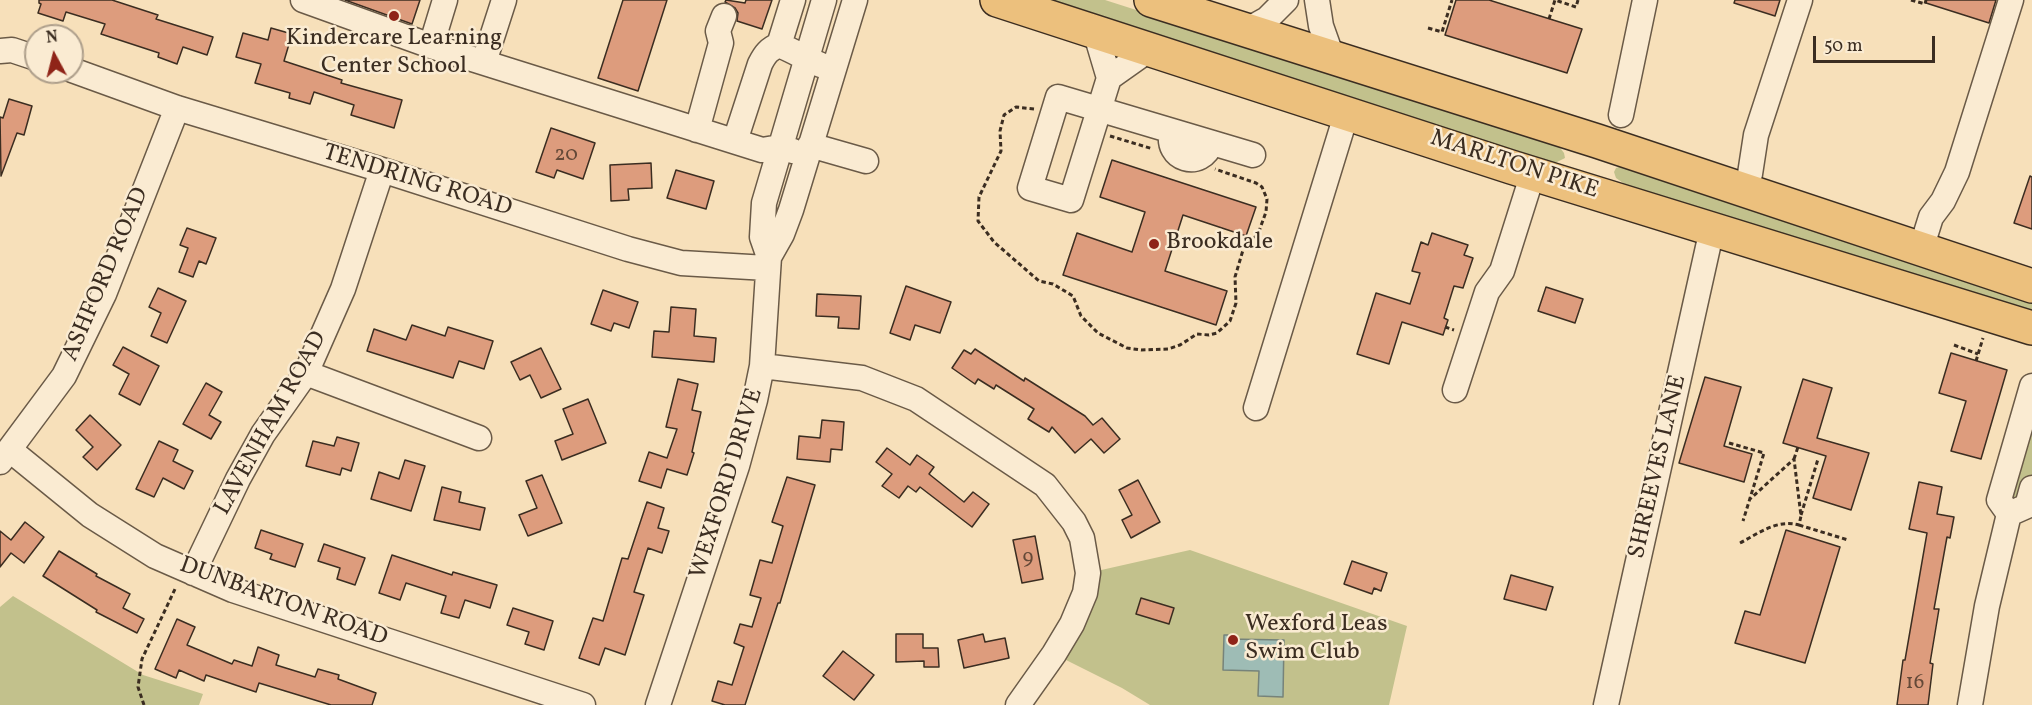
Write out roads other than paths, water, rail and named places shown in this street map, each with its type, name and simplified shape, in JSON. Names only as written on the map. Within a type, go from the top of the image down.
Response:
[{"type":"highway","name":"MARLTON PIKE","points":[[997,0],[1712,229],[1953,324],[2032,328]]},
{"type":"highway","name":"MARLTON PIKE","points":[[1151,0],[1610,145],[2032,286]]},
{"type":"street","points":[[431,46],[445,0]]},
{"type":"street","points":[[484,62],[504,0]]},
{"type":"street","points":[[735,141],[760,64],[764,55],[779,45],[794,0]]},
{"type":"street","name":"WEXFORD DRIVE","points":[[658,705],[738,466],[762,366],[768,262],[762,237],[764,203],[824,0]]},
{"type":"street","name":"WEXFORD DRIVE","points":[[768,262],[782,234],[855,0]]},
{"type":"street","points":[[1247,30],[1267,19],[1286,0]]},
{"type":"street","points":[[1317,0],[1321,26],[1332,57]]},
{"type":"street","points":[[1610,145],[1621,115],[1645,0]]},
{"type":"street","points":[[1745,190],[1756,135],[1800,0]]},
{"type":"street","points":[[1921,249],[1930,217],[1943,201],[1957,172],[2011,0]]},
{"type":"street","points":[[307,1],[431,46],[762,150],[780,147],[809,150],[866,161]]},
{"type":"street","points":[[696,130],[721,43],[718,31],[724,16]]},
{"type":"street","points":[[1095,31],[1109,78]]},
{"type":"street","points":[[779,45],[797,52],[807,60],[833,69]]},
{"type":"street","points":[[1150,49],[1109,78],[1098,109],[1071,200],[1030,188],[1058,97],[1098,109],[1172,131],[1208,154],[1253,155]]},
{"type":"street","points":[[0,51],[12,50],[24,54]]},
{"type":"street","name":"TENDRING ROAD","points":[[84,74],[177,108],[382,170],[628,249],[681,263],[768,262]]},
{"type":"street","name":"ASHFORD ROAD","points":[[5,456],[64,376],[104,294],[177,108]]},
{"type":"street","points":[[1256,408],[1347,112]]},
{"type":"street","name":"LAVENHAM ROAD","points":[[185,580],[263,434],[306,373],[343,289],[382,170]]},
{"type":"street","points":[[1455,390],[1487,292],[1502,271],[1533,173]]},
{"type":"street","name":"SHREEVES LANE","points":[[1606,705],[1712,229]]},
{"type":"street","points":[[762,366],[862,378],[916,399],[1045,485],[1074,522],[1082,538],[1088,573],[1085,593],[1072,624],[1018,705]]},
{"type":"street","points":[[306,373],[480,438]]},
{"type":"street","points":[[1970,705],[1986,606],[2009,514],[1999,500],[1999,472],[2032,386]]},
{"type":"street","name":"DUNBARTON ROAD","points":[[5,456],[90,515],[155,556],[185,580],[233,590],[583,705]]},
{"type":"street","points":[[2009,514],[2026,506],[2032,488]]},
{"type":"water","points":[[1224,635],[1228,635],[1228,639],[1284,640],[1283,697],[1258,696],[1259,671],[1223,670]]},
{"type":"place","name":"Kindercare Learning Center School","points":[[394,16]]},
{"type":"place","name":"Brookdale","points":[[1154,244]]},
{"type":"place","name":"Wexford Leas Swim Club","points":[[1233,640]]}]
